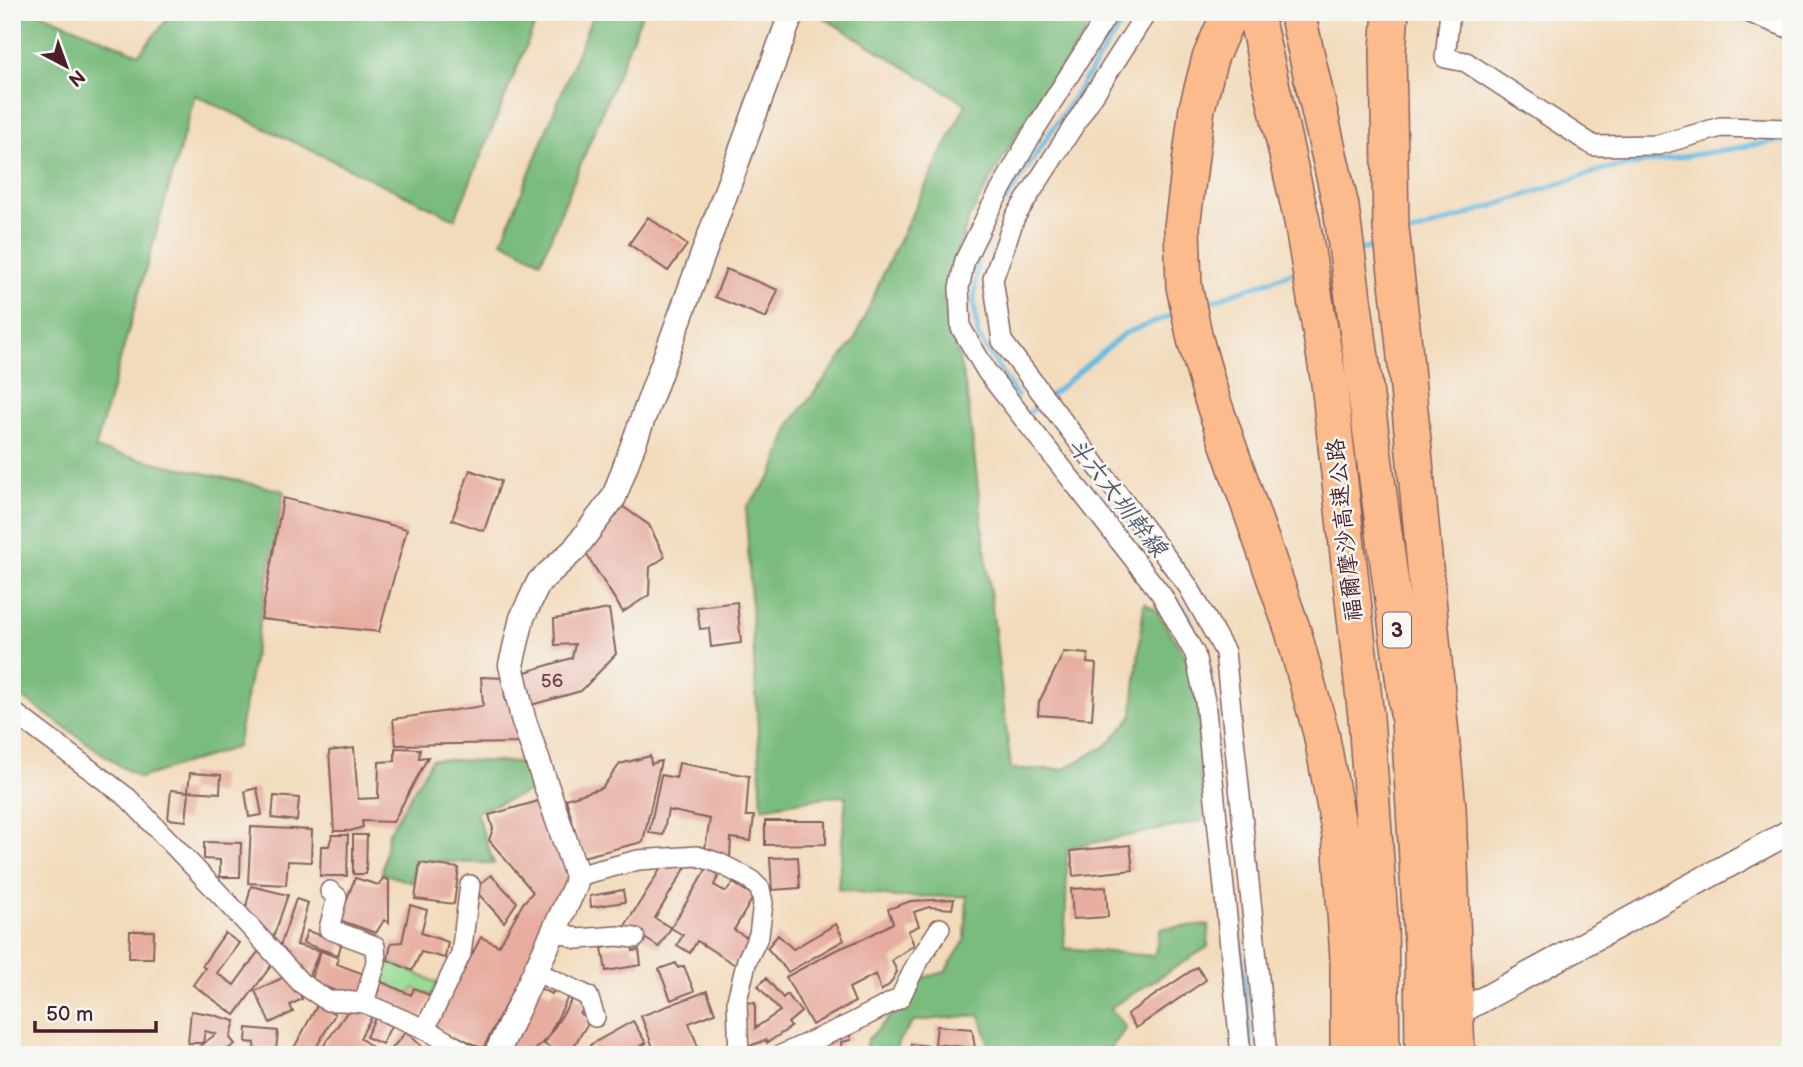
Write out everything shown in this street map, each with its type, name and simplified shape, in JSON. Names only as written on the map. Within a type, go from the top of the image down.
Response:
[{"type":"highway","points":[[1230,12],[1210,58],[1197,108],[1182,228],[1184,286],[1212,399],[1293,631],[1321,733],[1340,835],[1348,959],[1348,1055]]},
{"type":"highway","name":"福爾摩沙高速公路","points":[[1255,12],[1302,221],[1329,383],[1366,717],[1380,919],[1382,1055]]},
{"type":"highway","name":"福爾摩沙高速公路","points":[[1297,12],[1341,207],[1409,721],[1422,946],[1423,1055]]},
{"type":"highway","points":[[1391,12],[1388,50],[1392,240],[1448,808],[1457,1055]]},
{"type":"street","points":[[496,1055],[575,886],[577,876],[520,705],[512,665],[522,618],[539,582],[574,550],[614,497],[792,12]]},
{"type":"street","points":[[1109,12],[1032,134],[965,260],[959,288],[961,328],[987,372],[1161,594],[1195,654],[1205,701],[1241,1055]]},
{"type":"street","points":[[1147,12],[1015,217],[993,279],[1002,341],[1188,586],[1225,653],[1267,1055]]},
{"type":"street","points":[[1450,12],[1445,58],[1466,62],[1594,146],[1658,145],[1721,127],[1791,130]]},
{"type":"street","points":[[1747,12],[1791,29]]},
{"type":"street","points":[[12,711],[128,798],[301,983],[328,1001],[365,1003],[425,1029],[471,1055]]},
{"type":"street","points":[[1469,1007],[1791,831]]},
{"type":"street","points":[[577,876],[638,860],[697,856],[719,863],[750,879],[760,890],[763,903],[759,935],[747,960],[737,1000],[739,1055]]},
{"type":"street","points":[[425,1029],[461,954],[470,885]]},
{"type":"street","points":[[330,891],[337,897],[329,929],[375,946],[376,962],[365,1003]]},
{"type":"street","points":[[781,1055],[900,998],[916,965],[940,928]]},
{"type":"street","points":[[555,929],[578,939],[618,936],[635,938]]},
{"type":"street","points":[[535,971],[588,996],[595,1017]]},
{"type":"green space","points":[[27,12],[38,12],[139,54],[173,12],[540,12],[455,219],[195,95],[95,449],[284,491],[237,747],[140,778],[12,690],[12,44]]},
{"type":"green space","points":[[594,12],[643,12],[541,261],[502,241]]},
{"type":"green space","points":[[814,12],[1097,12],[1019,130],[968,220],[947,287],[967,394],[1011,769],[1064,769],[1106,746],[1132,717],[1144,603],[1155,609],[1197,674],[1203,821],[1067,848],[1064,948],[1154,956],[1161,928],[1209,925],[1208,947],[1110,1008],[1126,1028],[1106,1055],[992,1055],[980,1015],[914,1021],[899,1040],[894,1055],[863,1055],[868,1039],[896,1011],[918,979],[945,972],[965,940],[967,896],[893,897],[838,889],[846,796],[762,808],[746,508],[772,476],[791,423],[854,341],[889,261],[966,104]]},
{"type":"green space","points":[[432,759],[524,763],[531,791],[476,812],[494,864],[414,860],[413,883],[382,873],[388,834]]},
{"type":"green space","points":[[388,960],[437,983],[431,996],[414,988],[411,995],[382,982]]},
{"type":"building","points":[[648,217],[687,245],[668,271],[629,244]]},
{"type":"building","points":[[726,269],[778,290],[766,318],[715,297]]},
{"type":"building","points":[[470,470],[501,481],[484,531],[452,520]]},
{"type":"building","points":[[283,498],[407,529],[379,632],[261,619]]},
{"type":"building","points":[[622,506],[649,525],[665,557],[650,567],[649,595],[623,612],[583,549]]},
{"type":"building","points":[[737,602],[741,643],[711,647],[709,628],[700,629],[697,607]]},
{"type":"building","points":[[609,609],[616,654],[581,691],[531,705],[522,673],[572,658],[575,644],[555,645],[554,619]]},
{"type":"building","points":[[1064,652],[1088,654],[1087,663],[1096,664],[1092,719],[1038,715],[1039,702]]},
{"type":"building","points":[[481,677],[504,678],[505,701],[512,701],[520,743],[396,745],[393,719],[483,706]]},
{"type":"building","points":[[354,748],[358,799],[378,798],[379,762],[395,761],[395,748],[420,749],[419,758],[428,757],[393,822],[362,821],[363,827],[350,831],[334,831],[329,751]]},
{"type":"building","points":[[650,756],[651,764],[661,761],[643,842],[582,857],[566,799],[602,788],[620,764]]},
{"type":"building","points":[[679,763],[749,776],[746,816],[754,816],[751,841],[731,838],[730,858],[705,848],[710,819],[668,810],[663,835],[649,833],[661,775],[676,778]]},
{"type":"building","points":[[190,773],[221,775],[220,793],[188,791]]},
{"type":"building","points":[[257,788],[262,815],[249,817],[245,791]]},
{"type":"building","points":[[171,790],[189,792],[186,821],[168,819]]},
{"type":"building","points":[[274,796],[299,798],[297,821],[272,818]]},
{"type":"building","points":[[542,800],[564,870],[568,892],[527,962],[483,1049],[435,1025],[481,937],[499,946],[523,903],[533,892],[489,840],[493,829],[489,815]]},
{"type":"building","points":[[765,821],[826,821],[826,844],[765,845]]},
{"type":"building","points":[[251,827],[312,830],[311,862],[288,861],[286,885],[248,883]]},
{"type":"building","points":[[332,835],[348,835],[347,876],[320,876],[321,846],[329,846]]},
{"type":"building","points":[[353,835],[367,835],[366,874],[353,874]]},
{"type":"building","points":[[204,842],[241,843],[240,877],[220,877],[220,860],[204,859]]},
{"type":"building","points":[[1130,845],[1133,870],[1073,876],[1071,851]]},
{"type":"building","points":[[798,857],[800,888],[772,890],[770,858]]},
{"type":"building","points":[[420,863],[459,868],[454,904],[415,899]]},
{"type":"building","points":[[678,863],[686,867],[655,918],[671,928],[659,947],[625,926],[661,868]]},
{"type":"building","points":[[707,868],[719,875],[714,885],[726,892],[733,883],[754,896],[734,930],[753,941],[737,966],[697,941],[690,953],[677,945],[683,935],[671,928]]},
{"type":"building","points":[[491,875],[517,902],[504,922],[474,889]]},
{"type":"building","points":[[355,878],[379,885],[383,878],[389,880],[389,923],[384,920],[376,933],[339,920]]},
{"type":"building","points":[[251,886],[288,895],[273,938],[245,911]]},
{"type":"building","points":[[1106,887],[1108,917],[1073,919],[1071,889]]},
{"type":"building","points":[[623,890],[625,902],[591,907],[590,896]]},
{"type":"building","points":[[296,899],[308,903],[297,945],[320,951],[307,980],[280,946]]},
{"type":"building","points":[[954,899],[952,909],[929,907],[914,912],[919,926],[908,931],[914,945],[892,960],[897,972],[890,984],[881,991],[876,974],[849,988],[855,1002],[812,1025],[786,977],[893,923],[888,909],[911,901]]},
{"type":"building","points":[[410,905],[427,910],[421,933],[448,942],[445,958],[421,952],[412,971],[388,960],[391,943],[402,942]]},
{"type":"building","points":[[836,924],[844,940],[788,972],[767,948],[778,935],[793,949]]},
{"type":"building","points":[[130,931],[154,931],[153,958],[129,958]]},
{"type":"building","points":[[307,931],[342,942],[338,955],[303,943]]},
{"type":"building","points":[[225,933],[239,943],[217,973],[234,985],[258,952],[273,963],[235,1015],[193,985],[205,968],[202,966]]},
{"type":"building","points":[[632,943],[633,951],[639,950],[641,965],[606,971],[602,948]]},
{"type":"building","points":[[321,951],[339,958],[337,964],[369,976],[359,1000],[310,981]]},
{"type":"building","points":[[676,963],[678,968],[684,966],[694,991],[671,1000],[659,969]]},
{"type":"building","points":[[1197,967],[1206,980],[1136,1028],[1127,1014]]},
{"type":"building","points":[[290,974],[302,999],[290,1005],[293,1012],[270,1023],[255,991]]},
{"type":"building","points":[[766,978],[783,998],[787,994],[801,1012],[788,1023],[791,1027],[767,1043],[766,1040],[747,1047],[745,1002],[755,1003],[755,1028],[780,1011],[758,986]]},
{"type":"building","points":[[382,982],[411,995],[414,988],[431,996],[420,1020],[375,998]]},
{"type":"building","points":[[539,988],[552,994],[555,988],[569,995],[548,1037],[530,1055],[504,1055]]},
{"type":"building","points":[[707,991],[715,1013],[689,1023],[701,1055],[656,1055],[641,1016]]},
{"type":"building","points":[[574,996],[586,1004],[580,1014],[590,1020],[568,1055],[562,1055],[544,1044]]},
{"type":"building","points":[[318,1004],[335,1014],[312,1055],[290,1055]]},
{"type":"building","points":[[350,1008],[372,1016],[360,1038],[379,1052],[378,1055],[327,1055],[320,1051]]},
{"type":"building","points":[[191,1011],[235,1021],[230,1038],[235,1044],[220,1055],[188,1055],[216,1034],[205,1031],[203,1043],[188,1043]]},
{"type":"building","points":[[375,1018],[391,1026],[382,1044],[366,1037]]},
{"type":"building","points":[[633,1021],[646,1043],[624,1055],[595,1055],[590,1045]]},
{"type":"building","points":[[937,1026],[972,1029],[975,1048],[935,1044]]},
{"type":"building","points":[[247,1028],[278,1031],[276,1051],[282,1052],[280,1055],[249,1055],[249,1050],[254,1049],[255,1043],[246,1042]]},
{"type":"building","points":[[848,1028],[851,1040],[841,1042],[842,1055],[771,1055],[771,1052],[806,1038]]},
{"type":"building","points":[[406,1032],[427,1051],[423,1055],[386,1055]]},
{"type":"building","points":[[911,1044],[938,1047],[937,1055],[910,1055]]},
{"type":"waterway","name":"斗六大圳幹線","points":[[1005,202],[1129,12]]},
{"type":"waterway","points":[[1403,236],[1601,170],[1791,139]]},
{"type":"waterway","points":[[1360,250],[1380,244]]},
{"type":"waterway","name":"斗六大圳幹線","points":[[978,250],[974,304],[978,336],[1017,396]]},
{"type":"waterway","points":[[1201,305],[1297,271]]},
{"type":"waterway","points":[[1050,396],[1125,333],[1178,313]]},
{"type":"waterway","points":[[1029,413],[1043,402]]},
{"type":"waterway","name":"斗六大圳幹線","points":[[1169,591],[1188,615],[1199,643]]},
{"type":"waterway","name":"斗六大圳幹線","points":[[1205,659],[1210,671],[1211,686]]},
{"type":"waterway","name":"斗六大圳幹線","points":[[1232,870],[1252,1055]]}]
